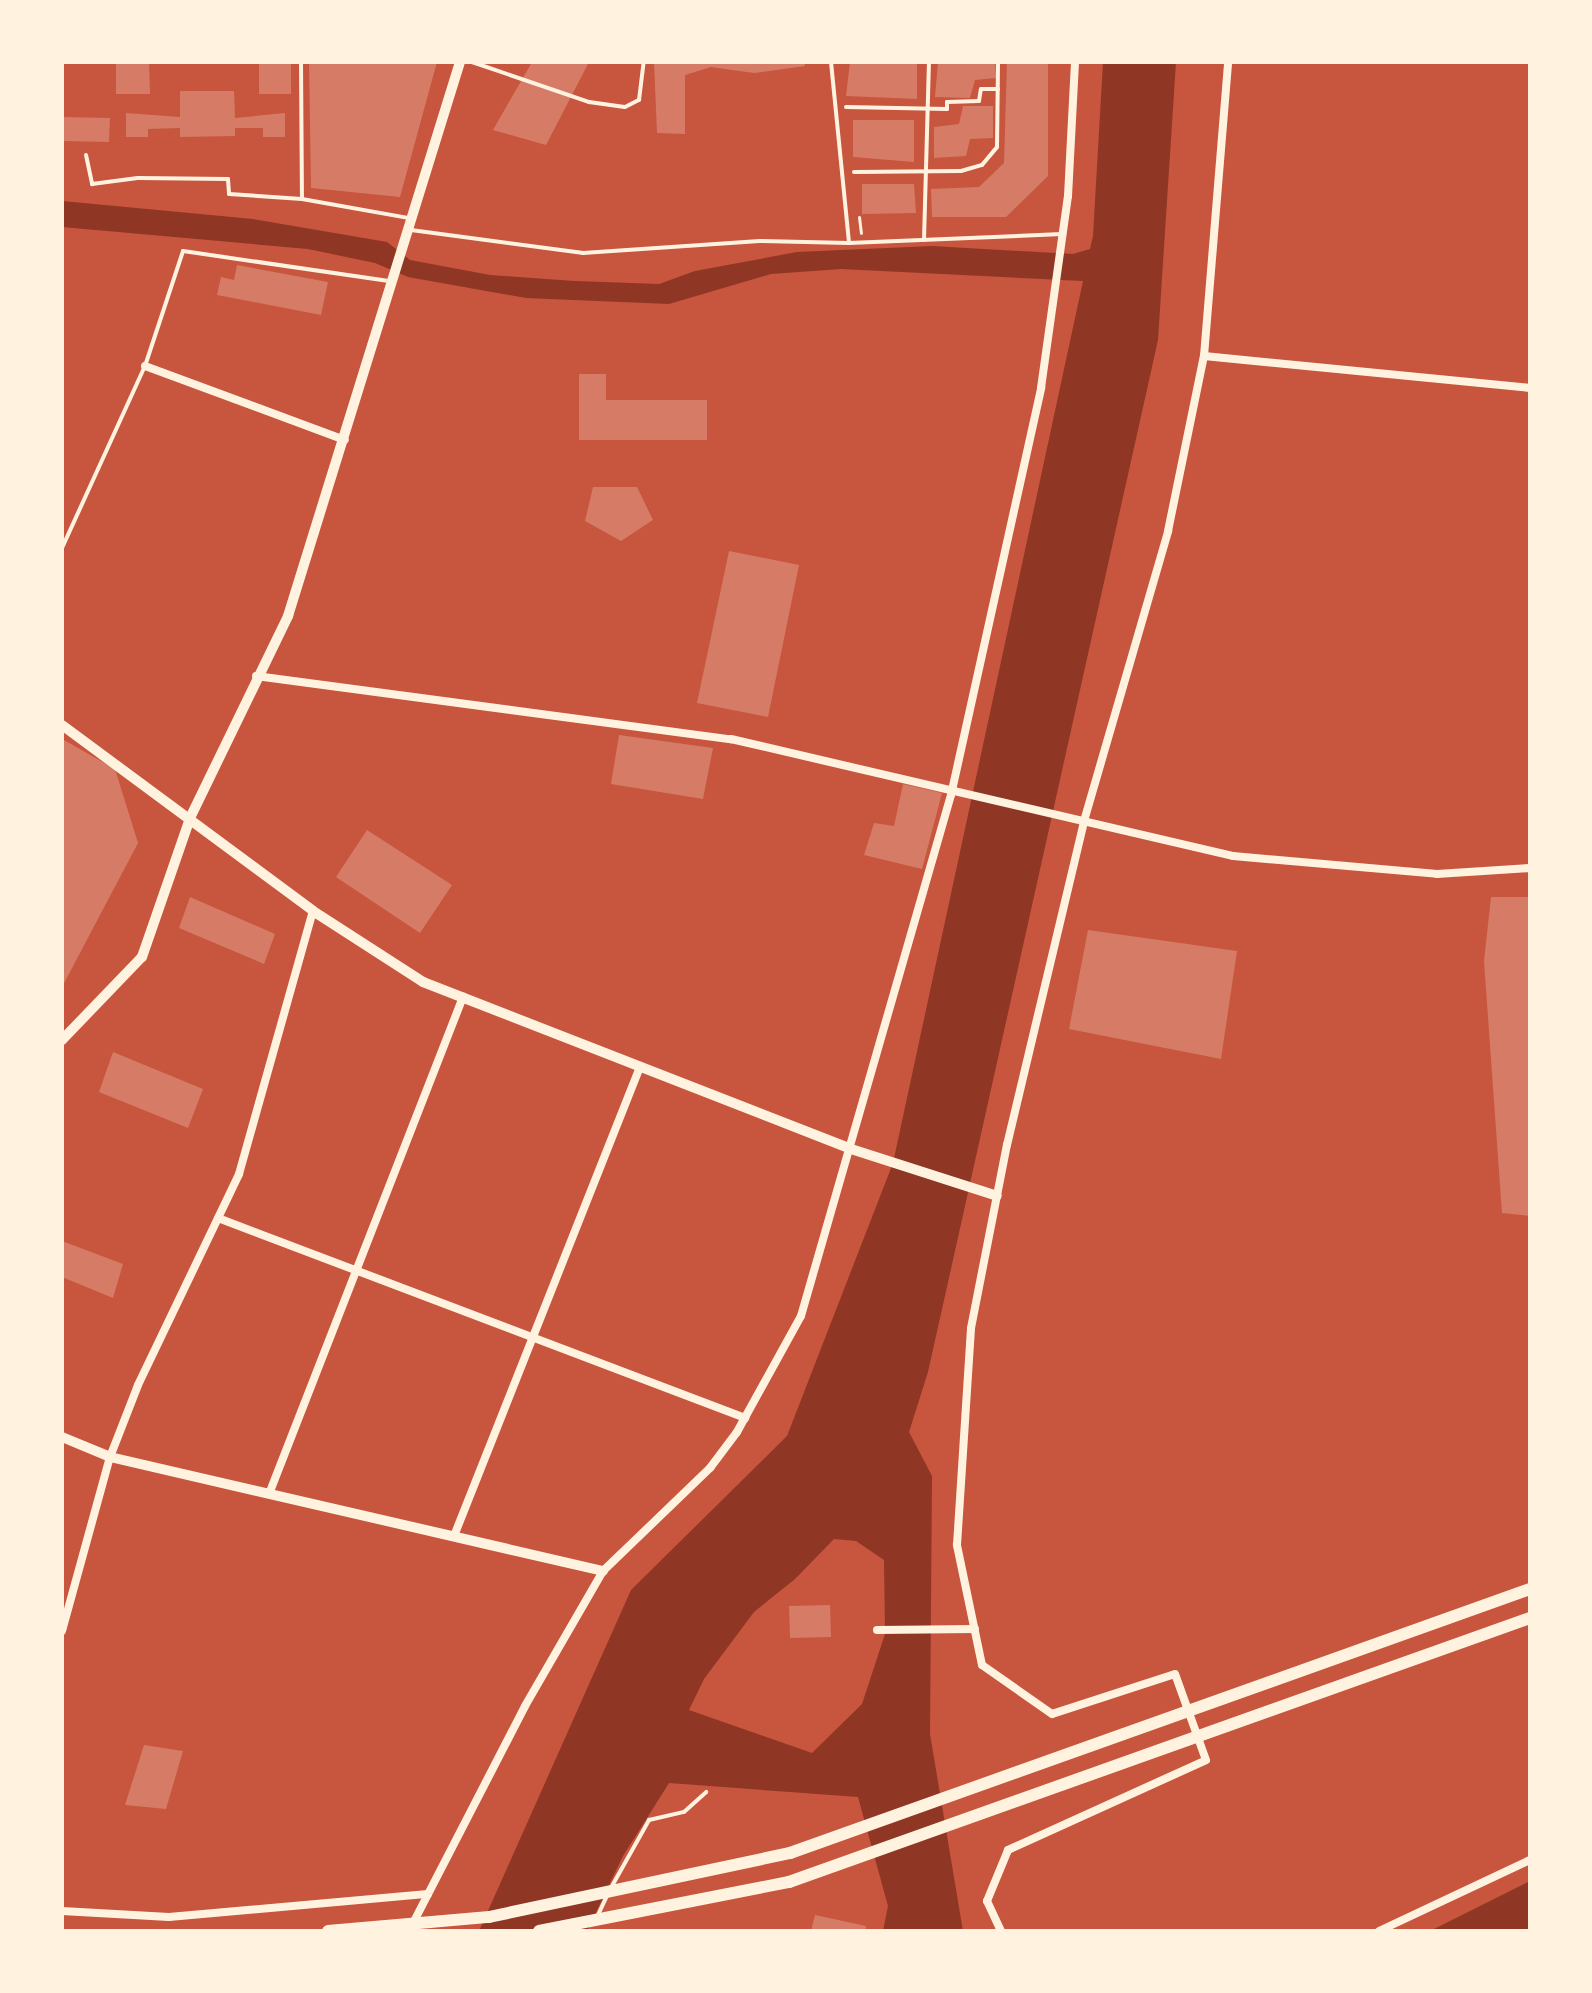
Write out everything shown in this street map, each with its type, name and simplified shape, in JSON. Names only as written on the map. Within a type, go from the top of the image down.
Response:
[{"type":"main road","points":[[328,1931],[489,1917],[790,1853],[1530,1589]]},
{"type":"main road","points":[[539,1931],[789,1882],[1170,1742],[1530,1618]]},
{"type":"street","points":[[62,1040],[142,957],[190,818],[256,676],[288,616],[345,440],[389,281],[413,224],[460,62]]},
{"type":"street","points":[[409,1931],[525,1706],[603,1571],[710,1468],[745,1418],[801,1316],[953,790],[1041,388],[1062,234],[1075,62]]},
{"type":"street","points":[[1001,1931],[987,1901],[1008,1850],[1206,1760],[1175,1674],[1052,1714],[982,1665],[957,1545],[971,1328],[997,1196],[1084,821],[1168,531],[1204,356],[1228,62]]},
{"type":"street","points":[[1204,356],[1530,388]]},
{"type":"street","points":[[145,366],[345,440]]},
{"type":"street","points":[[256,676],[731,739],[1233,856],[1437,874],[1530,868]]},
{"type":"street","points":[[62,725],[313,911],[423,982],[851,1149],[997,1196]]},
{"type":"street","points":[[62,1631],[110,1457],[138,1385],[239,1174],[313,911]]},
{"type":"street","points":[[269,1494],[463,997]]},
{"type":"street","points":[[454,1536],[640,1067]]},
{"type":"street","points":[[218,1218],[745,1418]]},
{"type":"street","points":[[62,1437],[110,1457],[603,1571]]},
{"type":"street","points":[[877,1630],[975,1629]]},
{"type":"street","points":[[1379,1931],[1530,1860]]},
{"type":"street","points":[[62,1911],[169,1917],[428,1894]]},
{"type":"lane","points":[[301,62],[302,199]]},
{"type":"lane","points":[[472,62],[589,102],[625,107],[639,100],[644,62]]},
{"type":"lane","points":[[831,62],[849,243]]},
{"type":"lane","points":[[924,240],[929,62]]},
{"type":"lane","points":[[854,172],[926,172],[982,165],[997,147],[998,62]]},
{"type":"lane","points":[[846,107],[928,108],[979,101],[981,89],[998,89]]},
{"type":"lane","points":[[86,155],[92,184],[138,178],[228,179],[229,194],[302,199],[413,224],[583,253],[760,241],[849,243],[1062,234]]},
{"type":"lane","points":[[62,548],[145,366],[183,251],[389,281]]},
{"type":"lane","points":[[590,1931],[649,1820],[684,1812],[706,1792]]},
{"type":"shaded area","points":[[1103,62],[1176,62],[1158,340],[928,1372],[909,1432],[932,1476],[930,1734],[963,1931],[883,1931],[888,1906],[858,1797],[669,1783],[623,1856],[587,1931],[479,1931],[631,1590],[787,1436],[893,1163],[1083,281],[841,269],[771,274],[669,304],[526,298],[408,277],[375,263],[308,249],[62,227],[62,201],[253,219],[387,242],[410,260],[490,275],[659,284],[695,271],[797,252],[932,246],[1073,254],[1090,249]],"holes":[[[834,1539],[856,1541],[884,1560],[885,1634],[862,1704],[812,1753],[689,1710],[704,1679],[754,1612],[795,1579]]]},
{"type":"shaded area","points":[[1530,1881],[1530,1931],[1430,1931]]},
{"type":"building","points":[[116,62],[149,62],[150,94],[116,94]]},
{"type":"building","points":[[259,62],[291,62],[291,94],[259,94]]},
{"type":"building","points":[[309,62],[437,62],[400,197],[311,188]]},
{"type":"building","points":[[532,62],[589,62],[546,145],[493,130]]},
{"type":"building","points":[[654,62],[804,62],[805,66],[754,73],[711,67],[685,75],[685,134],[657,133]]},
{"type":"building","points":[[850,62],[917,62],[917,99],[846,96]]},
{"type":"building","points":[[938,62],[995,62],[996,78],[975,80],[970,98],[935,97]]},
{"type":"building","points":[[1007,62],[1048,62],[1048,176],[1006,217],[932,217],[931,189],[979,187],[1004,163]]},
{"type":"building","points":[[180,91],[234,91],[235,118],[285,113],[285,137],[263,137],[263,128],[235,128],[235,136],[180,137],[180,128],[148,129],[148,137],[126,137],[126,113],[180,117]]},
{"type":"building","points":[[963,106],[993,106],[993,138],[970,139],[966,156],[934,158],[934,127],[959,124]]},
{"type":"building","points":[[62,117],[110,118],[109,142],[62,141]]},
{"type":"building","points":[[853,120],[914,120],[914,162],[853,157]]},
{"type":"building","points":[[862,184],[914,184],[916,213],[862,214]]},
{"type":"building","points":[[237,265],[328,282],[321,315],[217,295],[221,277],[234,280]]},
{"type":"building","points":[[579,374],[606,374],[606,400],[707,400],[707,440],[579,440]]},
{"type":"building","points":[[593,487],[637,487],[653,520],[621,541],[585,521]]},
{"type":"building","points":[[729,551],[799,565],[768,717],[697,703]]},
{"type":"building","points":[[619,735],[713,748],[703,799],[611,784]]},
{"type":"building","points":[[62,739],[115,769],[138,843],[62,987]]},
{"type":"building","points":[[903,784],[942,793],[922,869],[864,855],[874,823],[894,826]]},
{"type":"building","points":[[367,830],[452,885],[420,933],[336,877]]},
{"type":"building","points":[[190,897],[275,934],[264,964],[179,928]]},
{"type":"building","points":[[1491,897],[1530,897],[1530,1216],[1502,1213],[1484,961]]},
{"type":"building","points":[[1088,930],[1237,951],[1221,1059],[1069,1029]]},
{"type":"building","points":[[113,1052],[203,1089],[188,1128],[99,1092]]},
{"type":"building","points":[[62,1241],[123,1264],[113,1298],[62,1277]]},
{"type":"building","points":[[830,1605],[831,1637],[790,1638],[789,1606]]},
{"type":"building","points":[[144,1745],[183,1751],[166,1809],[125,1805]]},
{"type":"building","points":[[815,1915],[866,1926],[865,1931],[811,1931]]}]
